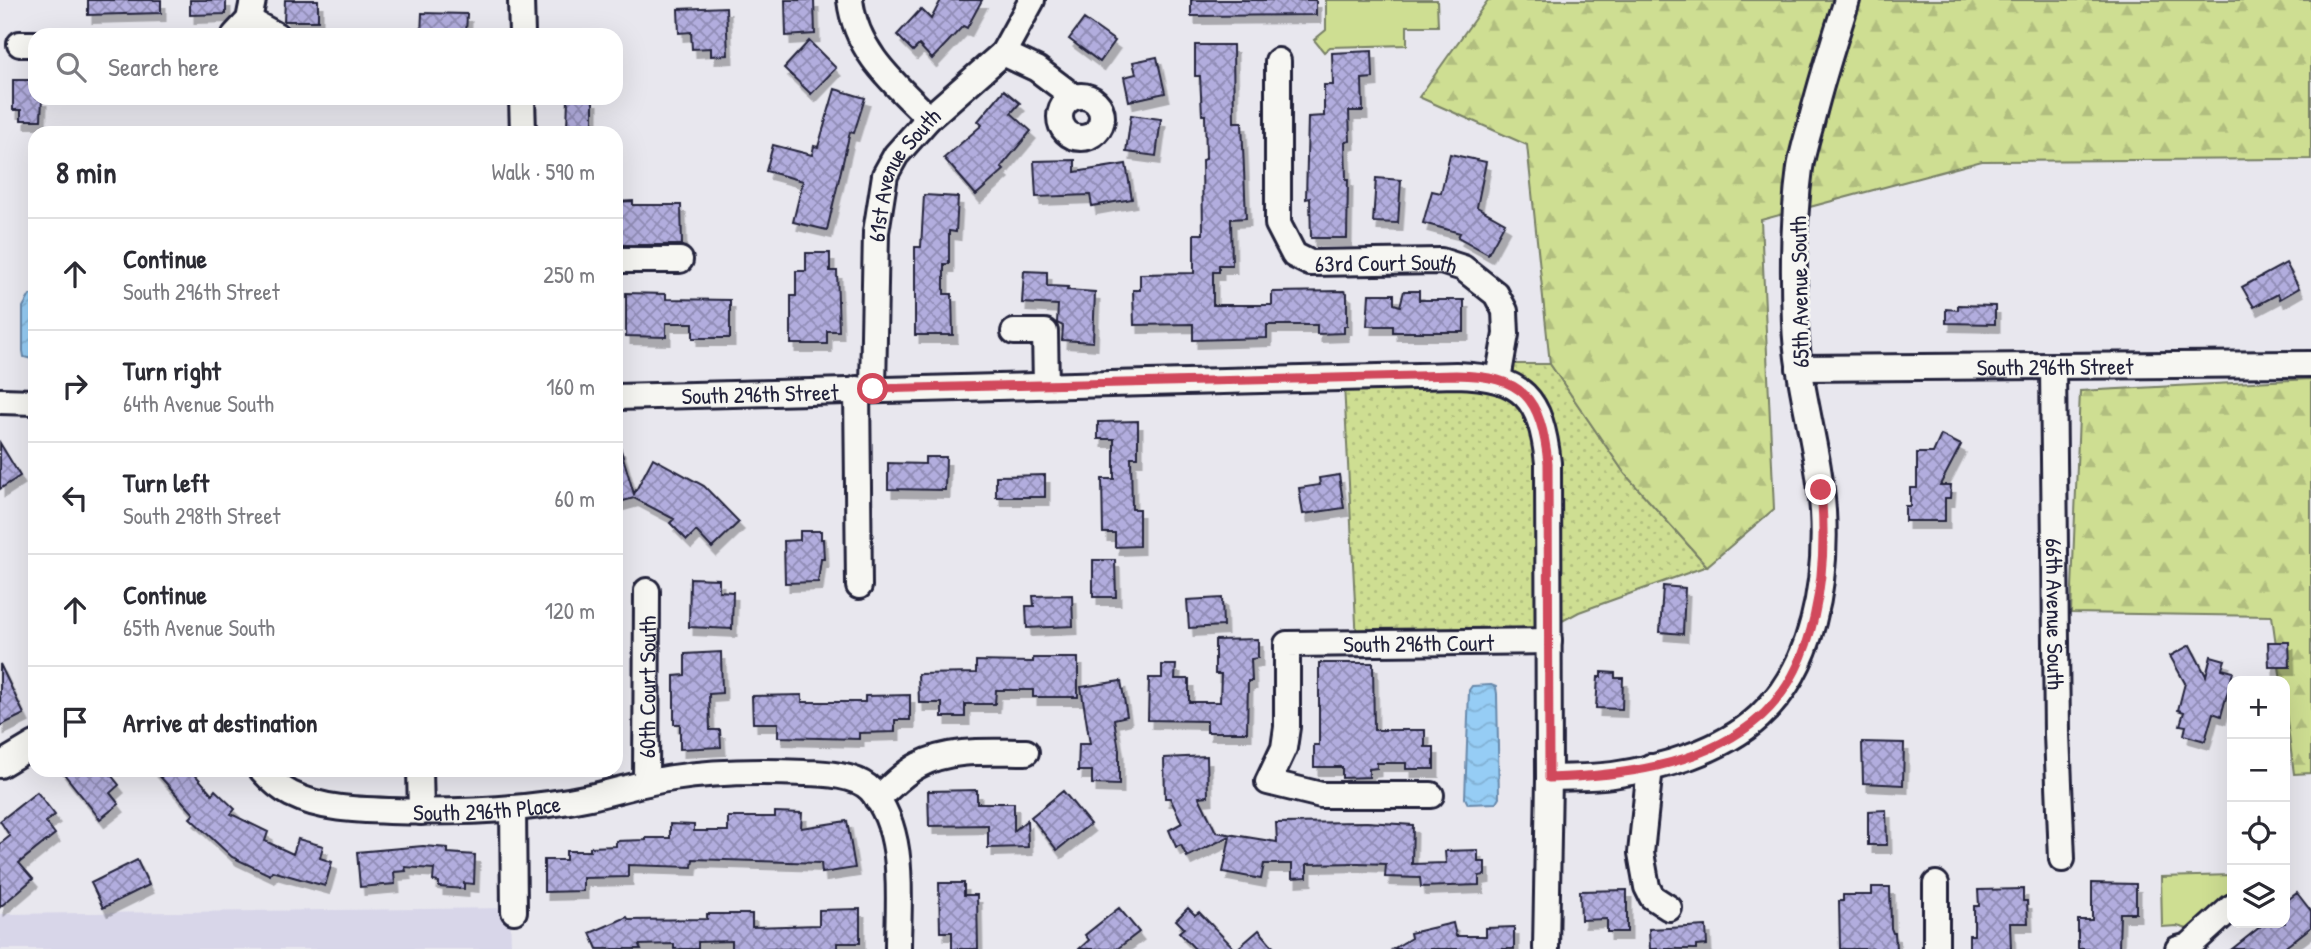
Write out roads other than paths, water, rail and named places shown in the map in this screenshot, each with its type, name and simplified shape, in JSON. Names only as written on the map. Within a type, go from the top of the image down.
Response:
[{"type":"street","points":[[521,0],[522,28]]},
{"type":"street","points":[[850,0],[860,39],[879,68],[929,118]]},
{"type":"street","name":"61st Avenue South","points":[[859,586],[865,389],[876,232],[885,175],[896,155],[929,118],[1003,53],[1032,0]]},
{"type":"street","name":"65th Avenue South","points":[[1549,778],[1611,775],[1650,767],[1704,750],[1742,730],[1770,707],[1795,667],[1815,615],[1822,564],[1822,510],[1799,368],[1794,253],[1800,167],[1819,90],[1847,0]]},
{"type":"street","points":[[1003,53],[1037,69],[1074,97]]},
{"type":"street","name":"63rd Court South","points":[[1279,61],[1279,224],[1294,255],[1310,263],[1441,261],[1463,268],[1496,295],[1505,311],[1506,334],[1498,379]]},
{"type":"street","points":[[522,105],[523,126]]},
{"type":"street","points":[[623,260],[680,260]]},
{"type":"street","points":[[1014,332],[1045,332],[1046,385]]},
{"type":"street","name":"South 296th Street","points":[[1799,368],[2311,364]]},
{"type":"street","name":"66th Avenue South","points":[[2053,367],[2057,734],[2062,859]]},
{"type":"street","name":"South 296th Street","points":[[623,397],[1456,375],[1498,379],[1512,385],[1527,397],[1541,422],[1548,463],[1549,641]]},
{"type":"street","points":[[0,401],[28,402]]},
{"type":"street","name":"60th Court South","points":[[646,783],[647,591]]},
{"type":"street","points":[[1546,949],[1549,641]]},
{"type":"street","name":"South 296th Court","points":[[1431,794],[1321,794],[1268,782],[1284,748],[1287,727],[1287,644],[1549,641]]},
{"type":"street","points":[[0,765],[28,748]]},
{"type":"street","points":[[898,949],[896,851],[887,817],[877,799],[912,769],[932,759],[962,754],[1026,752]]},
{"type":"street","points":[[1650,767],[1641,853],[1647,887],[1652,897],[1669,908]]},
{"type":"street","name":"South 296th Place","points":[[270,777],[283,789],[318,804],[346,809],[421,812],[513,808],[593,797],[646,783],[692,775],[758,771],[821,773],[855,780],[869,788],[877,799]]},
{"type":"street","points":[[420,777],[421,812]]},
{"type":"street","points":[[513,808],[514,911]]},
{"type":"street","points":[[1936,884],[1936,949]]},
{"type":"street","points":[[2178,949],[2189,946],[2227,912]]},
{"type":"water","points":[[28,298],[28,358],[24,357],[23,351],[23,307]]},
{"type":"water","points":[[1472,686],[1496,687],[1497,694],[1499,798],[1496,803],[1468,804],[1465,798],[1469,690]]}]
